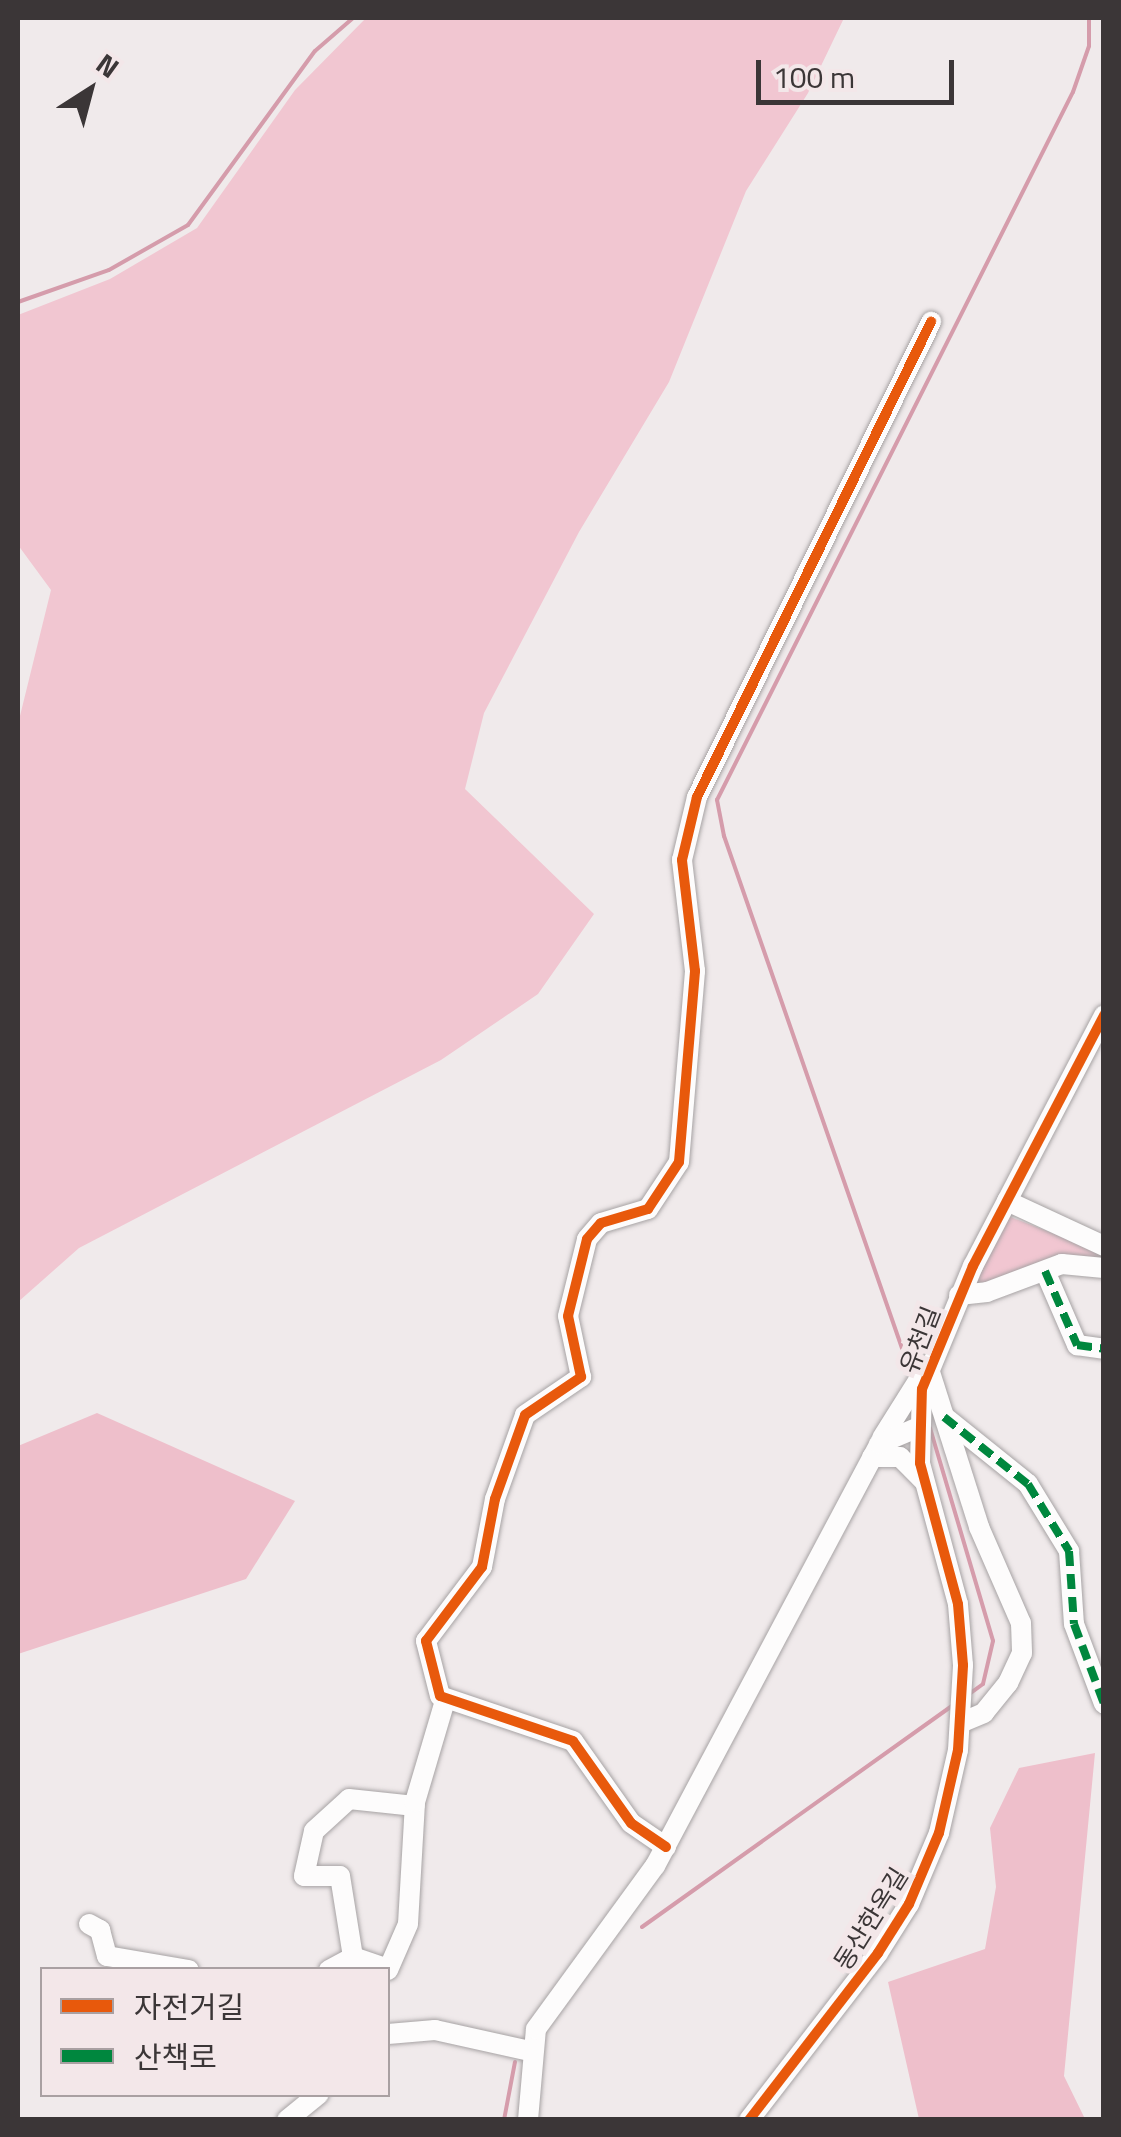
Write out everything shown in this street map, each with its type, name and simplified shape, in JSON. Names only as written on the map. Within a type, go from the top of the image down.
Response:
[{"type":"street","points":[[666,1848],[631,1823],[573,1740],[445,1701],[431,1676],[427,1636],[482,1567],[495,1499],[525,1415],[581,1377],[568,1316],[587,1239],[601,1223],[648,1209],[680,1162],[695,971],[682,860],[697,797],[931,322]]},
{"type":"street","name":"유천길","points":[[961,1707],[958,1604],[925,1483],[920,1427],[929,1366],[959,1295],[1104,1016]]},
{"type":"street","points":[[1007,1201],[1104,1246]]},
{"type":"street","points":[[959,1295],[987,1292],[1071,1262],[1104,1268]]},
{"type":"street","points":[[1044,1270],[1078,1345],[1104,1350]]},
{"type":"street","points":[[929,1366],[979,1528],[1021,1623],[1022,1653],[1008,1683],[984,1712],[961,1707]]},
{"type":"street","points":[[528,2120],[530,2051],[536,2028],[666,1848],[875,1451],[929,1366]]},
{"type":"street","points":[[944,1417],[1028,1484],[1070,1552],[1074,1624],[1104,1704]]},
{"type":"street","points":[[875,1451],[920,1427]]},
{"type":"street","points":[[875,1451],[900,1457],[925,1483]]},
{"type":"street","points":[[389,1967],[409,1916],[415,1806],[445,1701]]},
{"type":"street","name":"동산한옥길","points":[[749,2120],[909,1904],[939,1834],[961,1707]]},
{"type":"street","points":[[353,1958],[340,1876],[304,1876],[314,1831],[350,1798],[415,1806]]},
{"type":"street","points":[[89,1924],[100,1930],[107,1956],[171,1967]]},
{"type":"street","points":[[335,1967],[353,1958],[379,1967]]},
{"type":"street","points":[[390,2031],[435,2030],[495,2048],[530,2051]]},
{"type":"street","points":[[287,2120],[315,2097]]},
{"type":"shaded area","points":[[366,18],[844,18],[808,93],[746,191],[669,382],[579,532],[484,713],[465,789],[594,914],[538,994],[441,1060],[79,1248],[18,1302],[18,724],[51,590],[18,545],[18,315],[110,279],[197,228],[295,90]]},
{"type":"shaded area","points":[[1008,1216],[1103,1253],[1103,1264],[969,1288]]},
{"type":"shaded area","points":[[97,1413],[295,1501],[246,1579],[18,1654],[18,1446]]},
{"type":"shaded area","points":[[1095,1753],[1064,2076],[1085,2119],[919,2119],[888,1982],[985,1949],[996,1887],[990,1828],[1019,1768]]},
{"type":"waterway","points":[[18,302],[109,270],[188,225],[315,51],[353,18]]},
{"type":"waterway","points":[[912,1377],[724,836],[717,800],[1073,92],[1089,46],[1089,18]]},
{"type":"waterway","points":[[930,1428],[993,1641],[983,1684],[968,1695]]},
{"type":"waterway","points":[[642,1927],[952,1706]]},
{"type":"waterway","points":[[504,2120],[515,2062]]},
{"type":"marked path","points":[[1045,1271],[1077,1345],[1104,1349]]},
{"type":"marked path","points":[[944,1417],[1028,1484],[1069,1551],[1074,1624],[1104,1704]]},
{"type":"cycle path","points":[[666,1847],[631,1823],[573,1741],[440,1696],[426,1641],[482,1567],[495,1499],[525,1415],[581,1377],[568,1316],[587,1239],[601,1223],[648,1209],[679,1162],[695,971],[682,860],[697,797],[931,322]]},
{"type":"cycle path","points":[[749,2120],[878,1953],[909,1904],[939,1833],[958,1750],[963,1665],[958,1604],[920,1463],[922,1389],[973,1266],[1104,1015]]}]
